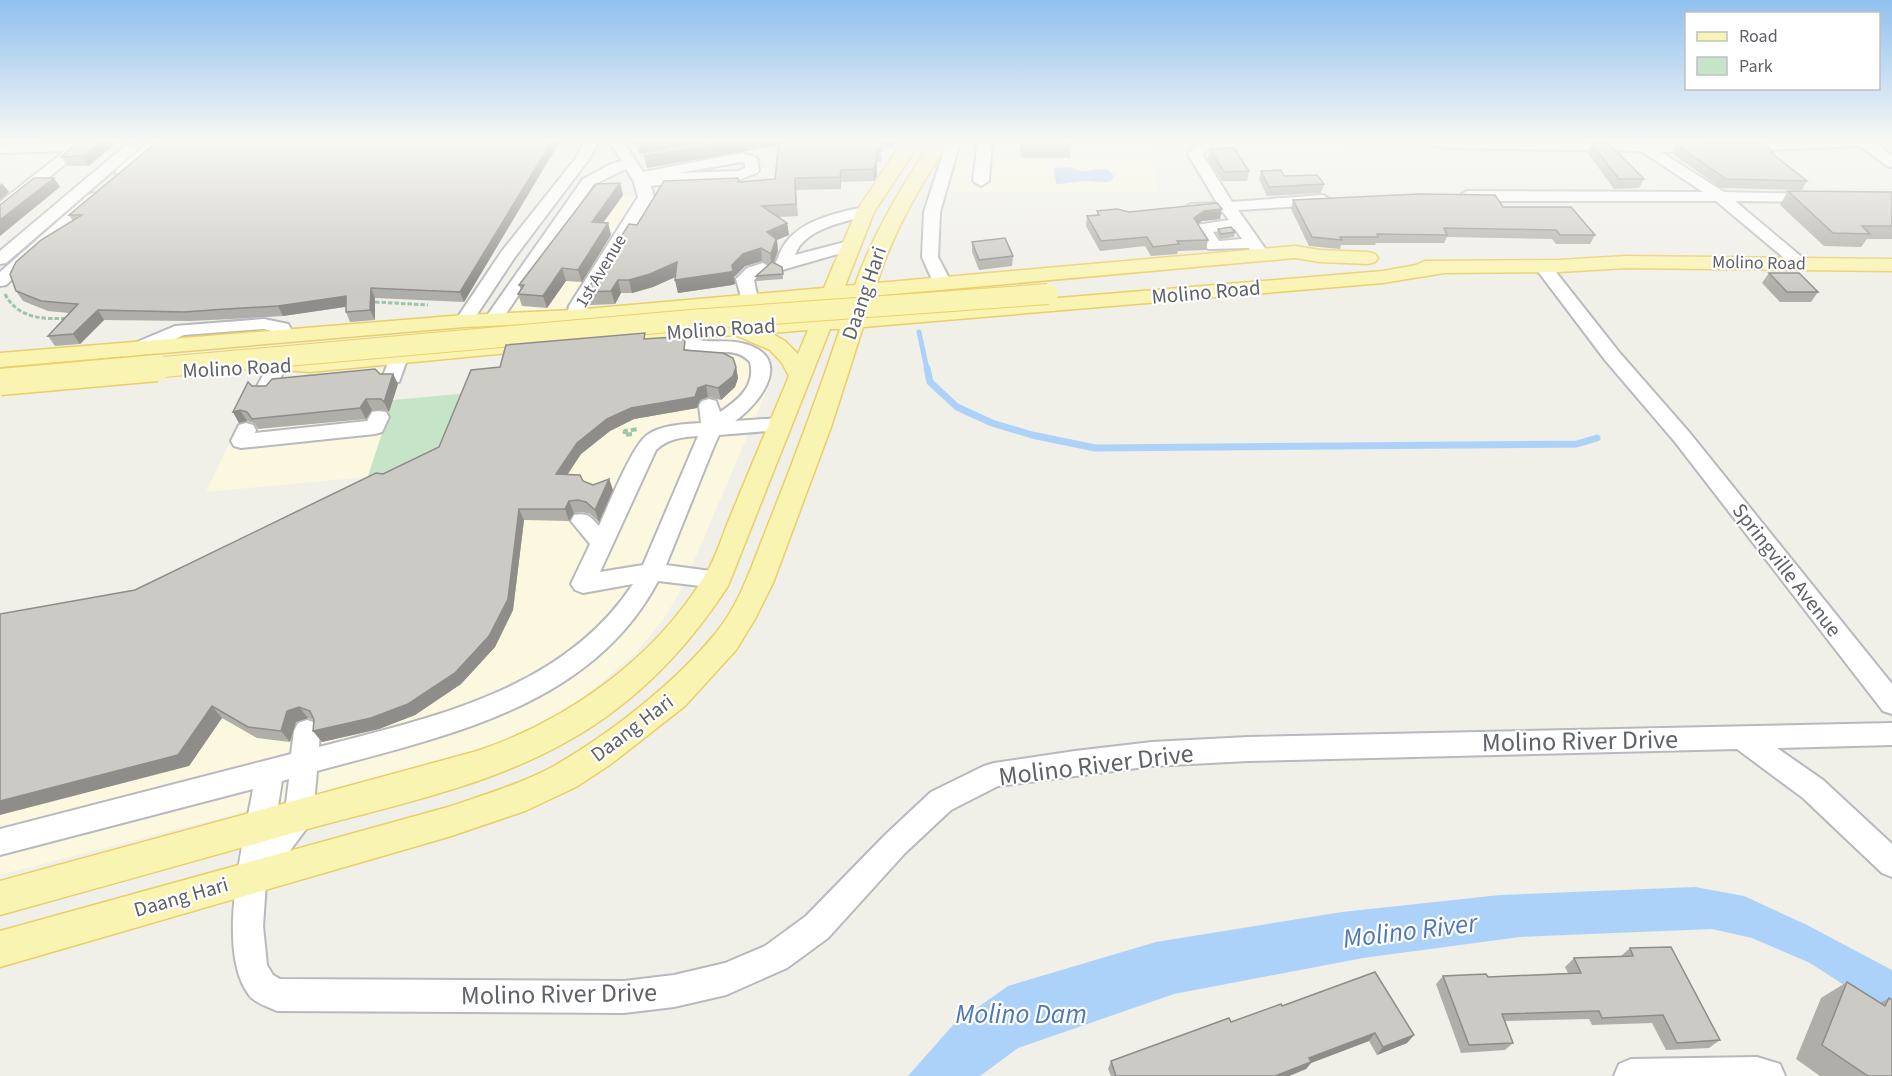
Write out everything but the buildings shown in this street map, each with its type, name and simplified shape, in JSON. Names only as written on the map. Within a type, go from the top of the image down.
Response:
[{"type":"main road","name":"Daang Hari","points":[[0,898],[434,779],[500,758],[545,738],[604,700],[662,650],[703,604],[718,579],[822,323],[849,246],[865,212],[878,191]]},
{"type":"main road","name":"Daang Hari","points":[[0,949],[448,822],[513,800],[564,777],[600,754],[674,697],[726,642],[745,611],[819,427],[878,247],[910,191]]},
{"type":"main road","points":[[878,247],[884,258],[895,268],[936,283]]},
{"type":"main road","name":"Molino Road","points":[[0,360],[464,321],[574,316],[936,283],[1257,248],[1320,256],[1368,258],[1551,255],[1626,262]]},
{"type":"main road","name":"Molino Road","points":[[0,382],[1305,268],[1368,258]]},
{"type":"main road","name":"Molino Road","points":[[0,374],[782,304],[1305,268],[1551,266],[1626,262],[1892,265]]},
{"type":"main road","name":"Molino Road","points":[[0,388],[279,362],[310,365],[681,332],[903,319],[1383,277],[1443,267]]},
{"type":"main road","points":[[736,328],[752,332],[780,346],[789,355],[800,375]]},
{"type":"street","points":[[0,210],[24,191]]},
{"type":"street","points":[[0,259],[80,191]]},
{"type":"street","points":[[3,278],[101,191]]},
{"type":"street","points":[[464,321],[508,255],[557,191]]},
{"type":"street","points":[[493,320],[582,191]]},
{"type":"street","name":"1st Avenue","points":[[570,342],[574,316],[646,197],[643,191]]},
{"type":"street","points":[[935,191],[930,257],[936,283]]},
{"type":"street","points":[[1218,191],[1257,248]]},
{"type":"street","points":[[1712,191],[1802,264]]},
{"type":"street","points":[[1450,195],[1834,197]]},
{"type":"street","points":[[1171,211],[1226,205],[1336,199]]},
{"type":"street","points":[[849,246],[835,248],[784,264],[788,249],[802,235],[834,220],[865,212]]},
{"type":"street","points":[[1240,224],[1202,228],[1214,246],[1257,248]]},
{"type":"street","name":"Springville Avenue","points":[[1551,266],[1612,356],[1682,437],[1892,704]]},
{"type":"street","points":[[748,300],[746,279],[753,272],[763,268]]},
{"type":"street","points":[[0,842],[270,773],[456,720],[501,705],[537,686],[594,647],[638,598],[712,430],[750,399],[757,388],[762,368],[753,353],[743,348],[727,346],[701,355],[682,340],[681,332]]},
{"type":"street","points":[[120,376],[137,349]]},
{"type":"street","points":[[392,378],[399,357]]},
{"type":"street","points":[[265,390],[279,362]]},
{"type":"street","points":[[709,405],[712,430]]},
{"type":"street","points":[[246,430],[241,441],[375,427],[379,417]]},
{"type":"street","points":[[718,579],[650,572],[583,584],[647,447],[655,439],[680,431],[781,424]]},
{"type":"street","points":[[607,483],[636,470]]},
{"type":"street","points":[[582,521],[602,543]]},
{"type":"street","points":[[252,877],[299,816],[307,731]]},
{"type":"street","name":"Molino River Drive","points":[[270,773],[252,877],[248,927],[252,970],[262,986],[277,995],[624,997],[674,991],[726,979],[776,957],[817,927],[940,801],[993,775],[1074,763],[1188,752],[1892,734]]},
{"type":"street","points":[[1741,737],[1813,789],[1892,863]]},
{"type":"street","points":[[1631,1076],[1768,1076]]},
{"type":"path","points":[[3,278],[4,292],[13,308],[47,319],[72,318]]},
{"type":"path","points":[[375,302],[429,305]]},
{"type":"shaded area","points":[[1160,191],[1160,192],[948,192]]},
{"type":"shaded area","points":[[638,196],[565,309],[503,314],[585,197]]},
{"type":"shaded area","points":[[742,336],[755,340],[766,349],[772,363],[771,381],[684,584],[666,616],[635,654],[583,698],[550,719],[510,739],[460,756],[0,875],[0,620],[136,596],[366,477],[206,492],[260,380],[404,367],[368,476],[656,344]]},
{"type":"green space","points":[[491,391],[442,452],[402,478],[368,476],[393,400]]},
{"type":"water","name":"Molino Dam","points":[[1695,887],[1744,896],[1807,925],[1892,970],[1892,1016],[1810,963],[1752,938],[1712,929],[1520,937],[1363,958],[1174,994],[1018,1048],[980,1076],[908,1076],[953,1025],[1008,986],[1156,942],[1342,912],[1500,895]]},
{"type":"waterway","points":[[919,332],[927,369]]},
{"type":"waterway","points":[[927,368],[930,382],[957,407],[992,423],[1032,435],[1095,448],[1577,444],[1597,438]]},
{"type":"water label","name":"Molino River","points":[[1410,931]]}]
